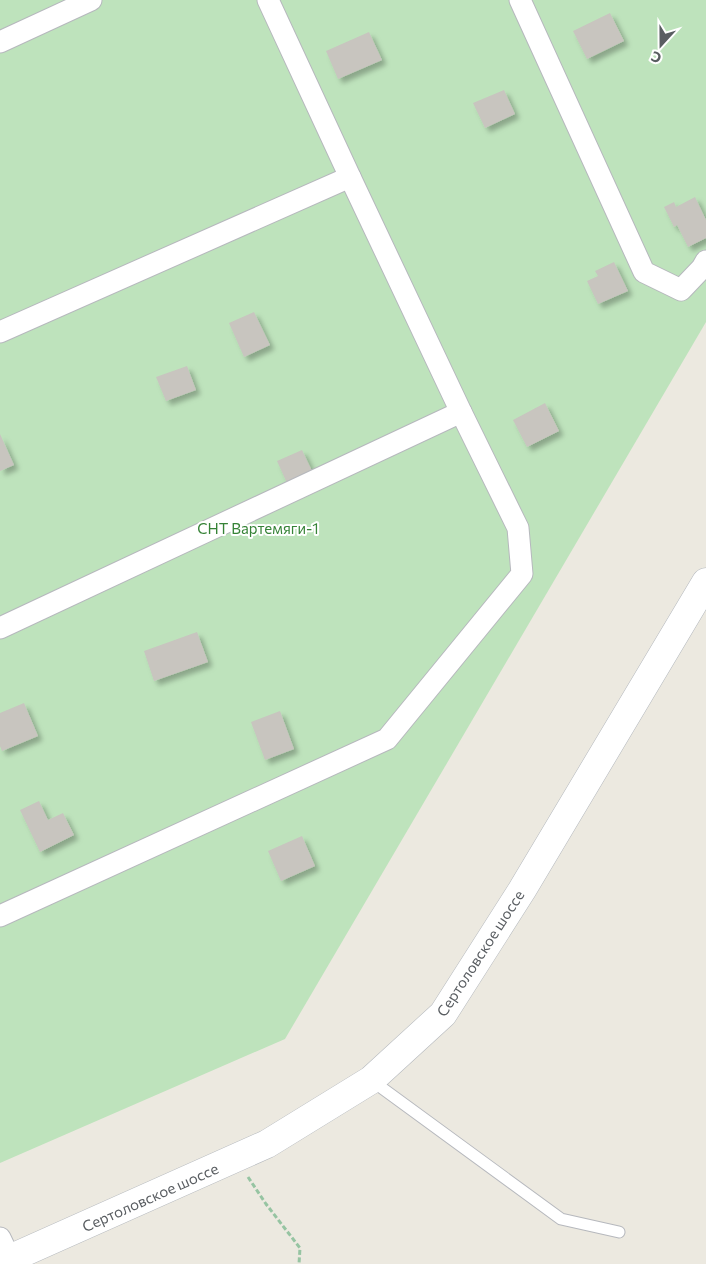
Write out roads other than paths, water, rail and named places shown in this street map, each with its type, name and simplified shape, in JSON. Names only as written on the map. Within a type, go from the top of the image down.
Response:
[{"type":"main road","name":"Сертоловское шоссе","points":[[3,1253],[267,1144],[371,1080],[443,1014],[522,890],[706,582]]},
{"type":"street","points":[[0,42],[91,0]]},
{"type":"street","points":[[0,916],[387,739],[522,574],[518,528],[461,412],[268,0]]},
{"type":"street","points":[[520,0],[644,272],[681,290],[702,268],[706,261]]},
{"type":"street","points":[[0,332],[350,177]]},
{"type":"street","points":[[0,628],[461,412]]},
{"type":"lane","points":[[371,1080],[561,1219],[619,1232]]},
{"type":"park label","name":"СНТ Вартемяги-1","points":[[258,528]]}]
